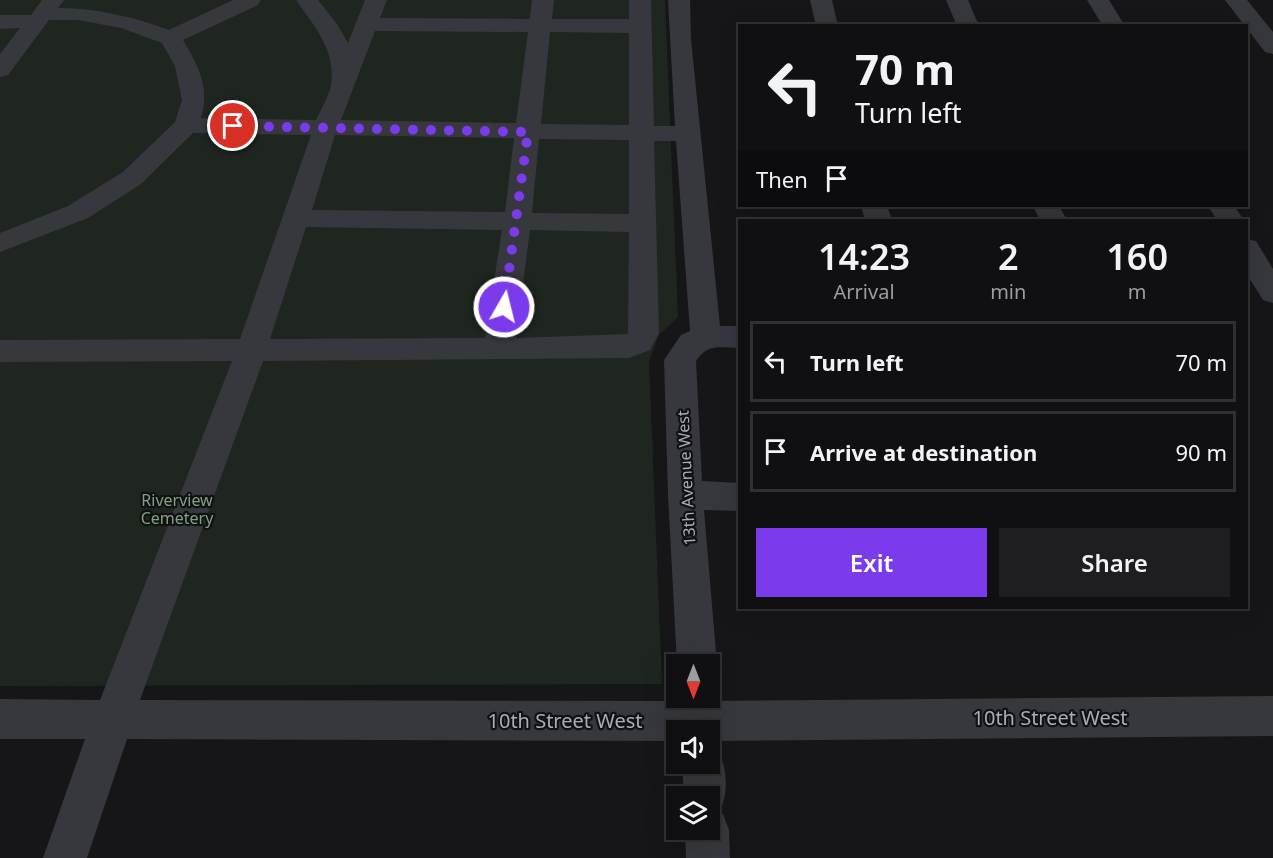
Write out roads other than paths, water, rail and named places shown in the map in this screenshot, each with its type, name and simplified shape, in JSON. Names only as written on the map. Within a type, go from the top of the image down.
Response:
[{"type":"street","points":[[170,38],[250,0]]},
{"type":"street","points":[[307,0],[338,41],[343,65],[342,86]]},
{"type":"street","points":[[679,0],[689,134],[723,337]]},
{"type":"street","points":[[821,0],[827,24]]},
{"type":"street","points":[[957,0],[967,24]]},
{"type":"street","points":[[1098,0],[1113,24]]},
{"type":"street","points":[[1236,0],[1273,46]]},
{"type":"street","points":[[0,70],[44,12]]},
{"type":"street","points":[[0,22],[44,12],[78,14],[126,22],[170,38],[187,66],[194,100],[187,125],[132,178],[78,212],[0,243]]},
{"type":"street","points":[[0,351],[251,351],[499,349],[629,347],[639,342],[644,333],[640,13],[372,12],[325,129],[251,351],[112,721],[65,858]]},
{"type":"street","points":[[499,349],[517,222],[541,13]]},
{"type":"street","points":[[1248,45],[1273,46]]},
{"type":"street","points":[[187,125],[689,134]]},
{"type":"street","points":[[294,218],[642,223]]},
{"type":"street","points":[[1248,251],[1273,293]]},
{"type":"street","name":"13th Avenue West","points":[[696,654],[685,495],[680,360],[692,343],[723,337]]},
{"type":"street","points":[[685,495],[738,497]]},
{"type":"street","name":"10th Street West","points":[[0,719],[112,721],[701,716],[1273,716]]},
{"type":"street","points":[[707,840],[708,858]]},
{"type":"park label","name":"Riverview Cemetery","points":[[177,509]]}]
